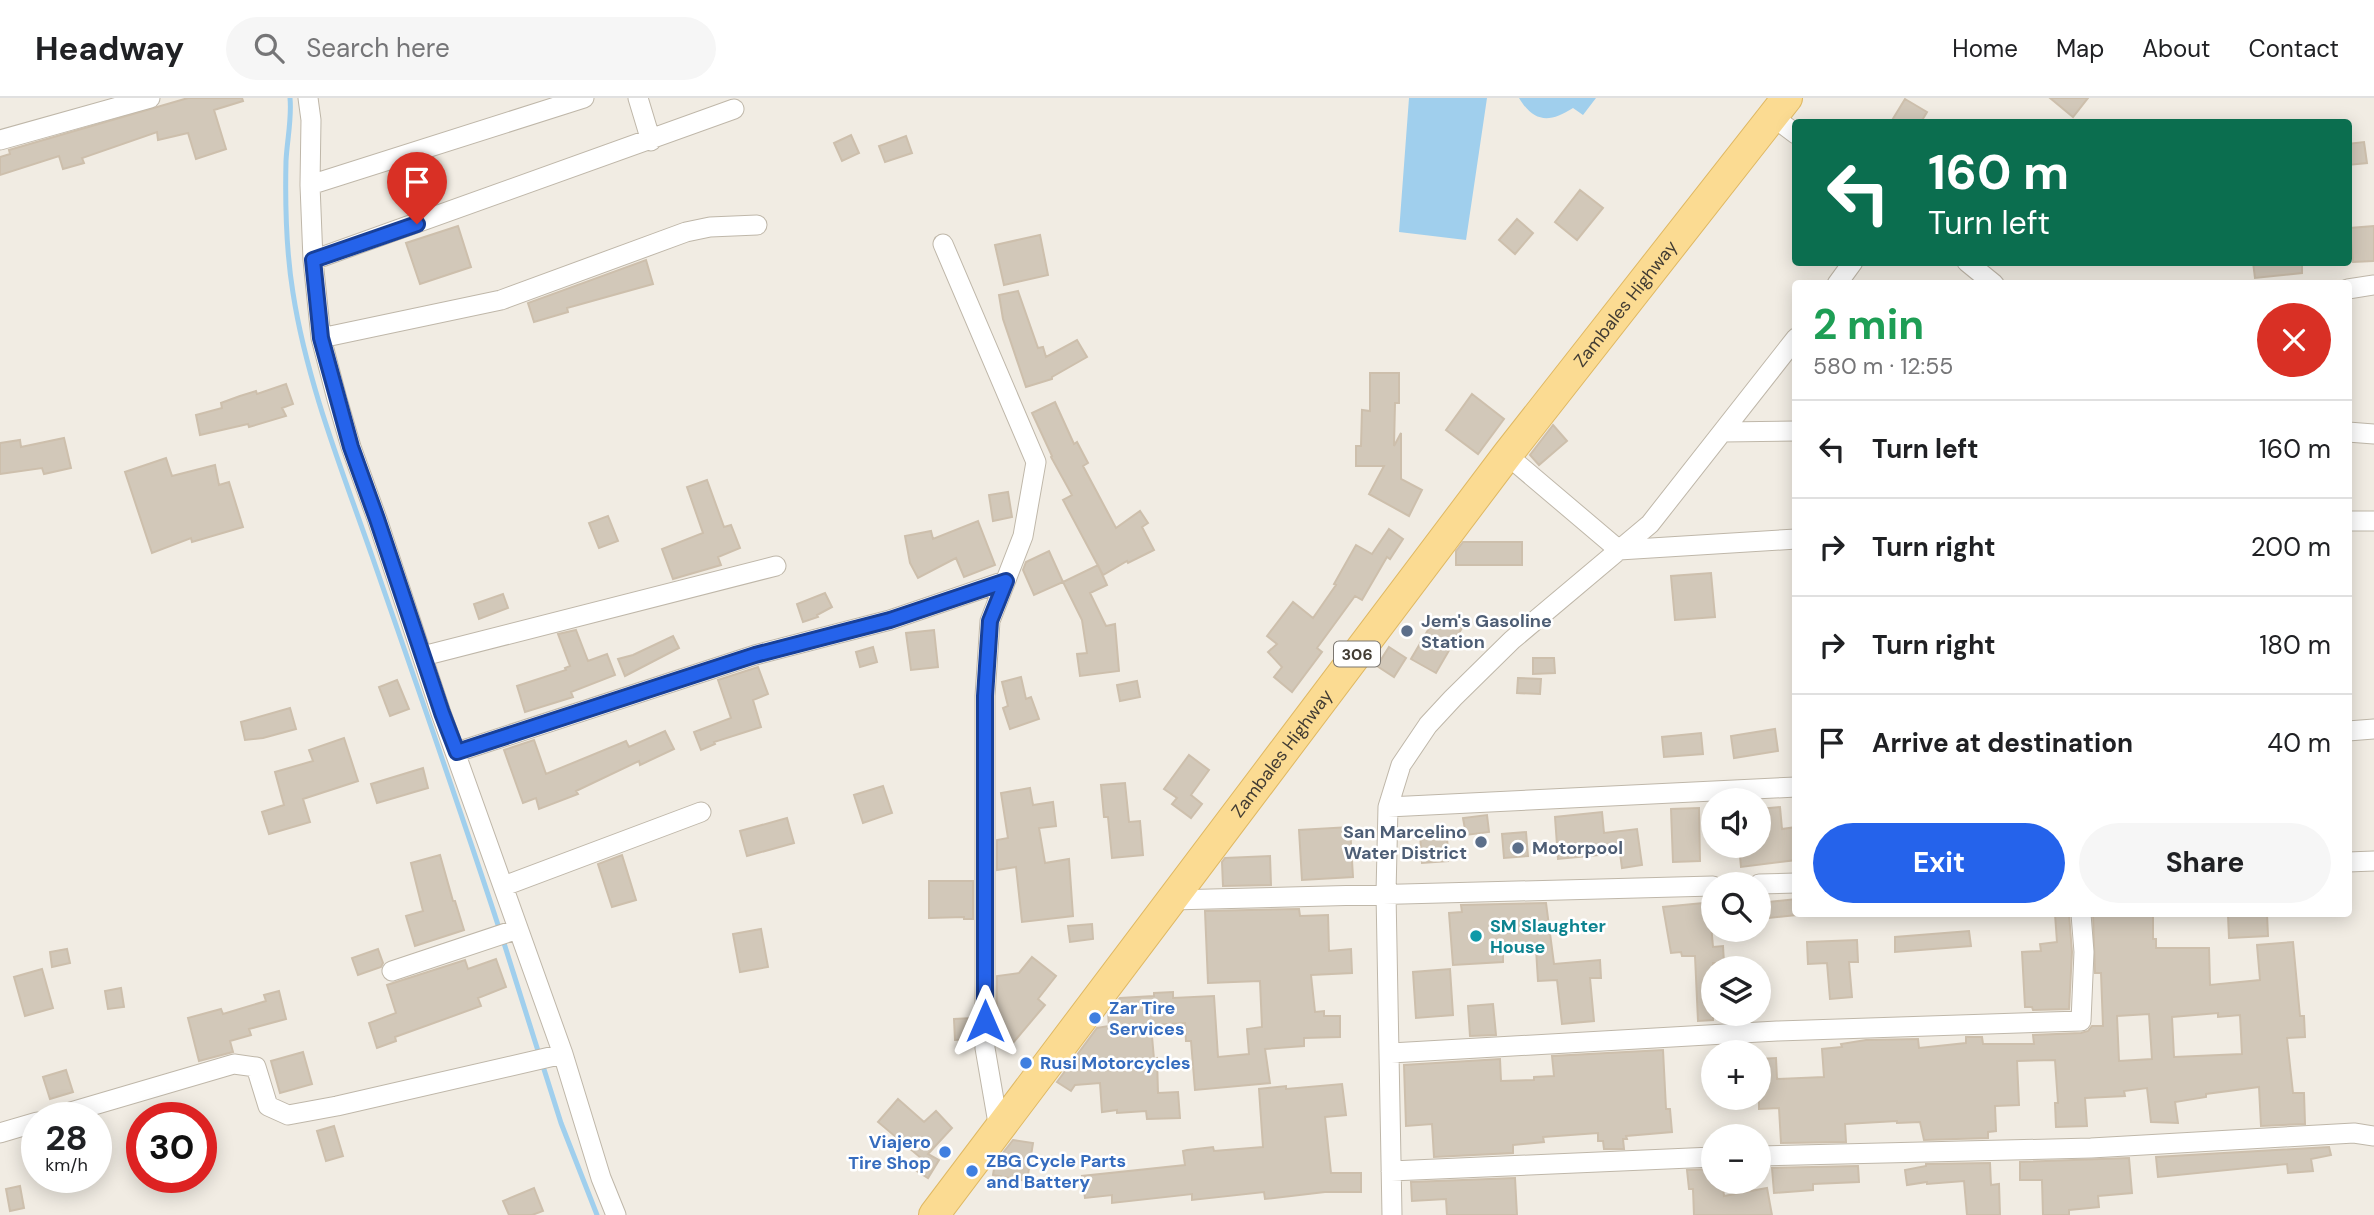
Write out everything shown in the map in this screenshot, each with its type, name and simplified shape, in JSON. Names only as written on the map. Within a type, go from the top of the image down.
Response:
[{"type":"main road","name":"Zambales Highway","points":[[934,1215],[1507,455],[1785,116]]},
{"type":"street","points":[[0,140],[150,98]]},
{"type":"street","points":[[308,98],[313,260],[321,338],[351,447],[504,886],[505,933],[551,1056],[616,1215]]},
{"type":"street","points":[[310,185],[584,98]]},
{"type":"street","points":[[638,98],[651,141]]},
{"type":"street","points":[[313,260],[734,109]]},
{"type":"street","points":[[321,338],[501,300],[686,232],[710,227],[757,225]]},
{"type":"street","points":[[943,244],[1036,462],[1023,537],[990,621],[985,696],[985,1048],[999,1129]]},
{"type":"street","points":[[1972,266],[1989,280]]},
{"type":"street","points":[[2352,288],[2374,285]]},
{"type":"street","points":[[1392,1215],[1386,893],[1388,807],[1401,765],[1428,725],[1512,640],[1650,524],[1792,343]]},
{"type":"street","points":[[1723,432],[1792,430]]},
{"type":"street","points":[[2352,432],[2374,434]]},
{"type":"street","points":[[1507,455],[1619,550],[1792,539]]},
{"type":"street","points":[[2352,521],[2374,521]]},
{"type":"street","points":[[423,656],[776,566]]},
{"type":"street","points":[[457,752],[755,655],[890,620],[1006,581]]},
{"type":"street","points":[[2352,731],[2374,729]]},
{"type":"street","points":[[1388,807],[1792,787]]},
{"type":"street","points":[[504,886],[701,812]]},
{"type":"street","points":[[2352,862],[2374,861]]},
{"type":"street","points":[[1771,884],[1792,883]]},
{"type":"street","points":[[1171,900],[1701,886]]},
{"type":"street","points":[[1391,1053],[1777,1031],[2081,1021],[2084,953],[2081,917]]},
{"type":"street","points":[[392,971],[505,933]]},
{"type":"street","points":[[105,1102],[234,1064],[256,1068],[268,1106],[288,1115],[551,1056]]},
{"type":"street","points":[[0,1133],[21,1127]]},
{"type":"street","points":[[1771,1156],[2091,1148],[2354,1133],[2374,1136]]},
{"type":"street","points":[[1391,1171],[1701,1158]]},
{"type":"water","points":[[1409,98],[1487,98],[1466,240],[1399,232]]},
{"type":"water","points":[[1519,98],[1596,98],[1583,115],[1573,108],[1557,116],[1543,118],[1531,112]]},
{"type":"building","points":[[188,98],[242,98],[243,101],[214,110],[226,149],[196,159],[188,133],[158,140],[157,132],[82,158],[84,163],[63,169],[59,156],[0,175],[0,157],[10,154],[9,150]]},
{"type":"building","points":[[2050,98],[2088,98],[2073,117]]},
{"type":"building","points":[[1905,99],[1927,112],[1923,119],[1893,119]]},
{"type":"building","points":[[851,135],[859,153],[842,161],[834,143]]},
{"type":"building","points":[[906,136],[912,153],[885,162],[879,146]]},
{"type":"building","points":[[2364,142],[2367,163],[2352,165],[2352,144]]},
{"type":"building","points":[[1580,190],[1603,208],[1577,240],[1555,222]]},
{"type":"building","points":[[1517,219],[1533,233],[1515,254],[1499,240]]},
{"type":"building","points":[[458,226],[471,267],[420,284],[406,243]]},
{"type":"building","points":[[2374,226],[2374,261],[2353,262],[2352,228]]},
{"type":"building","points":[[1040,235],[1048,275],[1004,285],[995,245]]},
{"type":"building","points":[[646,260],[653,284],[567,308],[568,312],[534,322],[528,303]]},
{"type":"building","points":[[2254,266],[2302,266],[2302,273],[2255,278]]},
{"type":"building","points":[[1018,291],[1038,348],[1043,347],[1046,357],[1077,340],[1087,357],[1052,379],[1026,387],[1003,319],[999,295]]},
{"type":"building","points":[[1370,373],[1399,373],[1394,446],[1401,433],[1401,479],[1422,490],[1409,516],[1369,494],[1384,466],[1356,466],[1356,446],[1361,446],[1362,410],[1370,411]]},
{"type":"building","points":[[286,384],[293,404],[282,408],[286,416],[249,427],[248,424],[200,435],[196,415],[222,408],[221,403],[240,396],[256,391],[257,394]]},
{"type":"building","points":[[1472,394],[1504,419],[1478,454],[1446,430]]},
{"type":"building","points":[[1055,402],[1074,444],[1077,442],[1088,463],[1083,466],[1116,528],[1140,511],[1148,523],[1142,527],[1154,550],[1103,575],[1063,500],[1072,495],[1051,457],[1032,413]]},
{"type":"building","points":[[1553,425],[1567,441],[1539,465],[1530,455]]},
{"type":"building","points":[[64,438],[71,468],[44,474],[42,468],[0,474],[0,443],[20,440],[21,447]]},
{"type":"building","points":[[166,458],[172,476],[215,465],[219,485],[229,482],[243,527],[192,542],[191,538],[152,553],[125,472]]},
{"type":"building","points":[[707,480],[724,527],[731,525],[740,548],[718,557],[721,565],[673,579],[662,549],[703,533],[687,487]]},
{"type":"building","points":[[1008,492],[1012,517],[993,521],[989,495]]},
{"type":"building","points":[[608,516],[618,541],[599,548],[589,523]]},
{"type":"building","points":[[978,521],[995,565],[964,577],[956,558],[918,578],[910,563],[905,536],[931,531],[933,539]]},
{"type":"building","points":[[1389,529],[1403,539],[1390,559],[1387,557],[1362,600],[1355,596],[1317,648],[1322,652],[1292,692],[1274,677],[1282,667],[1268,652],[1277,644],[1267,636],[1293,602],[1313,618],[1336,585],[1334,584],[1356,545],[1372,554]]},
{"type":"building","points":[[1463,542],[1522,542],[1522,565],[1456,565],[1456,551]]},
{"type":"building","points":[[1049,551],[1063,582],[1034,595],[1023,570],[1026,562]]},
{"type":"building","points":[[1098,565],[1107,585],[1090,593],[1106,626],[1115,624],[1119,671],[1080,676],[1077,654],[1087,653],[1082,620],[1063,582]]},
{"type":"building","points":[[1711,573],[1715,617],[1675,620],[1671,576]]},
{"type":"building","points":[[825,593],[832,607],[817,615],[818,617],[803,622],[797,604]]},
{"type":"building","points":[[503,594],[508,608],[479,619],[474,604]]},
{"type":"building","points":[[1466,621],[1436,673],[1411,659],[1431,625]]},
{"type":"building","points":[[576,630],[588,661],[607,654],[615,675],[571,692],[573,697],[525,712],[517,686],[566,670],[565,668],[570,666],[558,634]]},
{"type":"building","points":[[934,630],[938,667],[911,670],[906,633]]},
{"type":"building","points":[[673,636],[679,648],[625,676],[618,659]]},
{"type":"building","points":[[873,647],[877,662],[860,667],[856,652]]},
{"type":"building","points":[[1389,647],[1406,658],[1394,677],[1377,666]]},
{"type":"building","points":[[1533,658],[1554,658],[1555,673],[1533,674]]},
{"type":"building","points":[[758,667],[768,694],[753,700],[761,727],[714,742],[715,744],[701,750],[694,732],[731,718],[718,680]]},
{"type":"building","points":[[1021,677],[1026,699],[1031,697],[1039,719],[1010,729],[1003,708],[1008,706],[1002,682]]},
{"type":"building","points":[[1518,678],[1541,679],[1540,694],[1517,693]]},
{"type":"building","points":[[397,680],[409,709],[390,716],[379,687]]},
{"type":"building","points":[[1137,681],[1140,697],[1120,701],[1117,685]]},
{"type":"building","points":[[290,708],[296,729],[245,740],[241,722]]},
{"type":"building","points":[[1775,729],[1778,751],[1734,758],[1731,736]]},
{"type":"building","points":[[665,731],[674,749],[640,765],[639,761],[576,791],[578,794],[539,809],[536,798],[523,803],[504,750],[534,740],[546,774],[626,741],[629,747]]},
{"type":"building","points":[[1701,733],[1703,754],[1664,757],[1662,737]]},
{"type":"building","points":[[344,738],[358,781],[303,799],[310,822],[269,834],[262,812],[284,805],[275,772],[313,761],[309,750]]},
{"type":"building","points":[[1189,755],[1209,770],[1191,795],[1202,804],[1191,818],[1172,804],[1177,798],[1164,789]]},
{"type":"building","points":[[423,768],[428,788],[377,803],[371,784]]},
{"type":"building","points":[[1125,783],[1129,822],[1140,821],[1143,855],[1112,858],[1108,817],[1104,817],[1101,785]]},
{"type":"building","points":[[883,786],[892,813],[863,823],[854,795]]},
{"type":"building","points":[[1030,788],[1033,805],[1053,802],[1056,826],[1039,828],[1045,863],[1069,859],[1073,916],[1022,922],[1016,867],[997,870],[997,840],[1008,838],[1001,793]]},
{"type":"building","points":[[1780,807],[1782,829],[1792,828],[1792,861],[1741,867],[1740,858],[1771,858],[1771,808]]},
{"type":"building","points":[[1699,808],[1700,861],[1673,862],[1671,809]]},
{"type":"building","points":[[1602,812],[1604,833],[1637,829],[1642,865],[1622,868],[1620,853],[1558,859],[1555,817]]},
{"type":"building","points":[[1487,815],[1489,832],[1466,835],[1463,818]]},
{"type":"building","points":[[787,818],[794,843],[747,856],[740,831]]},
{"type":"building","points":[[1350,827],[1353,877],[1302,880],[1299,830]]},
{"type":"building","points":[[1526,832],[1528,856],[1504,858],[1502,834]]},
{"type":"building","points":[[1447,833],[1448,861],[1422,863],[1420,834]]},
{"type":"building","points":[[440,855],[464,930],[415,946],[406,916],[423,911],[411,863]]},
{"type":"building","points":[[622,855],[636,900],[612,907],[598,864]]},
{"type":"building","points":[[1270,856],[1271,885],[1223,886],[1222,862],[1225,858]]},
{"type":"building","points":[[929,881],[973,881],[973,919],[929,918]]},
{"type":"building","points":[[1792,899],[1792,915],[1771,918],[1771,902]]},
{"type":"building","points":[[1546,903],[1554,964],[1600,960],[1601,978],[1590,978],[1594,1021],[1562,1024],[1557,980],[1538,981],[1536,949],[1503,950],[1503,962],[1453,965],[1449,913],[1462,912],[1461,905]]},
{"type":"building","points":[[1701,903],[1701,942],[1713,942],[1713,947],[1723,946],[1724,956],[1701,956],[1701,1021],[1698,1021],[1695,956],[1682,956],[1681,952],[1671,953],[1663,907]]},
{"type":"building","points":[[1299,909],[1300,916],[1328,915],[1329,951],[1351,949],[1352,973],[1311,975],[1315,1012],[1324,1011],[1324,1016],[1340,1016],[1340,1037],[1304,1038],[1304,1046],[1265,1049],[1270,1083],[1195,1090],[1191,1041],[1186,1041],[1185,1023],[1151,1025],[1154,1059],[1157,1058],[1158,1093],[1178,1092],[1180,1118],[1147,1119],[1146,1111],[1102,1112],[1100,1083],[1075,1085],[1071,1091],[1057,1082],[1097,1028],[1109,1026],[1108,1013],[1120,998],[1154,996],[1154,993],[1173,992],[1173,998],[1214,996],[1218,1057],[1249,1054],[1247,1029],[1262,1027],[1260,981],[1208,983],[1205,911]]},
{"type":"building","points":[[2055,917],[2069,917],[2072,952],[2069,1009],[2033,1010],[2032,1007],[2025,1007],[2022,952],[2041,951],[2040,944],[2057,942]]},
{"type":"building","points":[[2093,917],[2153,917],[2153,939],[2156,939],[2156,948],[2209,948],[2210,985],[2260,980],[2257,945],[2293,942],[2300,1016],[2304,1016],[2305,1037],[2287,1038],[2293,1093],[2304,1093],[2305,1124],[2261,1126],[2259,1087],[2206,1094],[2206,1097],[2175,1102],[2178,1123],[2151,1122],[2147,1088],[2124,1091],[2125,1096],[2085,1098],[2087,1126],[2056,1127],[2055,1103],[2058,1103],[2055,1060],[2017,1061],[2019,1105],[1995,1106],[1996,1131],[1988,1132],[1988,1138],[1924,1140],[1920,1122],[1897,1121],[1845,1124],[1846,1142],[1781,1143],[1779,1108],[1771,1108],[1771,1058],[1776,1058],[1777,1079],[1824,1077],[1822,1049],[1842,1047],[1841,1044],[1866,1040],[1918,1039],[1919,1048],[1966,1043],[1966,1037],[1982,1037],[1983,1044],[2034,1044],[2033,1035],[2081,1033],[2092,1026],[2103,1026],[2101,973],[2095,973]],"holes":[[[2218,1013],[2218,1017],[2240,1015],[2242,1054],[2174,1057],[2172,1017]],[[2149,1014],[2152,1059],[2119,1061],[2117,1016]]]},
{"type":"building","points":[[2228,917],[2267,917],[2268,936],[2229,938]]},
{"type":"building","points":[[1092,924],[1093,939],[1070,942],[1068,926]]},
{"type":"building","points":[[761,929],[768,967],[740,972],[733,934]]},
{"type":"building","points":[[1969,931],[1971,946],[1895,952],[1895,937]]},
{"type":"building","points":[[1857,940],[1858,962],[1849,962],[1852,997],[1830,999],[1827,963],[1808,964],[1807,942]]},
{"type":"building","points":[[67,949],[70,963],[52,967],[50,952]]},
{"type":"building","points":[[378,949],[383,963],[381,967],[358,975],[352,958]]},
{"type":"building","points":[[1032,957],[1056,976],[1038,999],[1045,1005],[1007,1050],[997,1042],[997,976],[1019,973]]},
{"type":"building","points":[[496,959],[506,987],[478,998],[481,1006],[395,1037],[396,1041],[377,1048],[369,1023],[396,1013],[387,985],[465,960],[468,969]]},
{"type":"building","points":[[42,969],[53,1008],[25,1016],[14,977]]},
{"type":"building","points":[[1450,969],[1453,1015],[1416,1018],[1413,972]]},
{"type":"building","points":[[121,988],[124,1007],[108,1009],[105,991]]},
{"type":"building","points":[[279,991],[286,1019],[249,1029],[251,1035],[230,1041],[233,1052],[199,1061],[188,1018],[221,1009],[223,1014],[266,1001],[264,995]]},
{"type":"building","points":[[1493,1004],[1496,1035],[1470,1036],[1468,1006]]},
{"type":"building","points":[[973,1018],[973,1039],[955,1040],[954,1019]]},
{"type":"building","points":[[1663,1050],[1666,1109],[1670,1109],[1672,1132],[1626,1136],[1627,1139],[1623,1139],[1624,1149],[1604,1149],[1603,1141],[1598,1141],[1598,1133],[1543,1137],[1544,1142],[1513,1145],[1513,1153],[1434,1157],[1432,1124],[1406,1126],[1404,1065],[1500,1059],[1501,1081],[1534,1080],[1534,1077],[1554,1076],[1552,1056]]},
{"type":"building","points":[[303,1052],[312,1084],[280,1093],[271,1061]]},
{"type":"building","points":[[66,1070],[73,1092],[50,1099],[43,1077]]},
{"type":"building","points":[[1342,1084],[1346,1115],[1325,1117],[1331,1173],[1361,1173],[1361,1192],[1325,1192],[1265,1199],[1264,1192],[1192,1200],[1192,1194],[1112,1203],[1112,1195],[1085,1198],[1082,1176],[1185,1165],[1183,1151],[1187,1150],[1263,1147],[1259,1089]]},
{"type":"building","points":[[898,1099],[924,1122],[936,1111],[952,1128],[928,1154],[939,1160],[928,1178],[912,1168],[921,1158],[878,1122]]},
{"type":"building","points":[[334,1126],[343,1156],[326,1161],[317,1131]]},
{"type":"building","points":[[1013,1140],[1033,1143],[1027,1181],[993,1175],[995,1163]]},
{"type":"building","points":[[2329,1147],[2331,1155],[2311,1159],[2313,1171],[2288,1173],[2287,1164],[2158,1177],[2156,1157]]},
{"type":"building","points":[[2129,1158],[2132,1193],[2098,1196],[2099,1207],[2069,1210],[2069,1215],[2043,1215],[2042,1180],[2020,1180],[2020,1162]]},
{"type":"building","points":[[1990,1163],[1991,1185],[1999,1184],[2000,1215],[1967,1215],[1964,1181],[1907,1185],[1905,1170],[1926,1164]]},
{"type":"building","points":[[1858,1166],[1859,1182],[1813,1184],[1813,1190],[1774,1193],[1772,1168]]},
{"type":"building","points":[[1701,1169],[1701,1194],[1768,1194],[1772,1215],[1694,1215],[1693,1189],[1689,1189],[1687,1170]]},
{"type":"building","points":[[1515,1178],[1517,1215],[1447,1215],[1446,1199],[1412,1201],[1411,1182]]},
{"type":"building","points":[[20,1186],[24,1208],[10,1211],[6,1189]]},
{"type":"building","points":[[534,1188],[543,1211],[532,1215],[509,1215],[503,1201]]},
{"type":"waterway","points":[[290,98],[286,161],[287,244],[293,293],[307,360],[338,459],[500,931]]},
{"type":"waterway","points":[[503,940],[539,1054]]},
{"type":"waterway","points":[[542,1063],[561,1123],[597,1215]]},
{"type":"place","name":"Jem's Gasoline Station","points":[[1407,631]]},
{"type":"place","name":"San Marcelino Water District","points":[[1481,842]]},
{"type":"place","name":"Motorpool","points":[[1518,848]]},
{"type":"place","name":"SM Slaughter House","points":[[1476,936]]},
{"type":"place","name":"Zar Tire Services","points":[[1095,1018]]},
{"type":"place","name":"Rusi Motorcycles","points":[[1026,1063]]},
{"type":"place","name":"Viajero Tire Shop","points":[[945,1152]]},
{"type":"place","name":"ZBG Cycle Parts and Battery","points":[[972,1171]]},
{"type":"route","points":[[417,224],[313,260],[321,338],[351,447],[457,752],[755,655],[890,620],[1006,581],[990,621],[985,696],[985,1021]]}]
